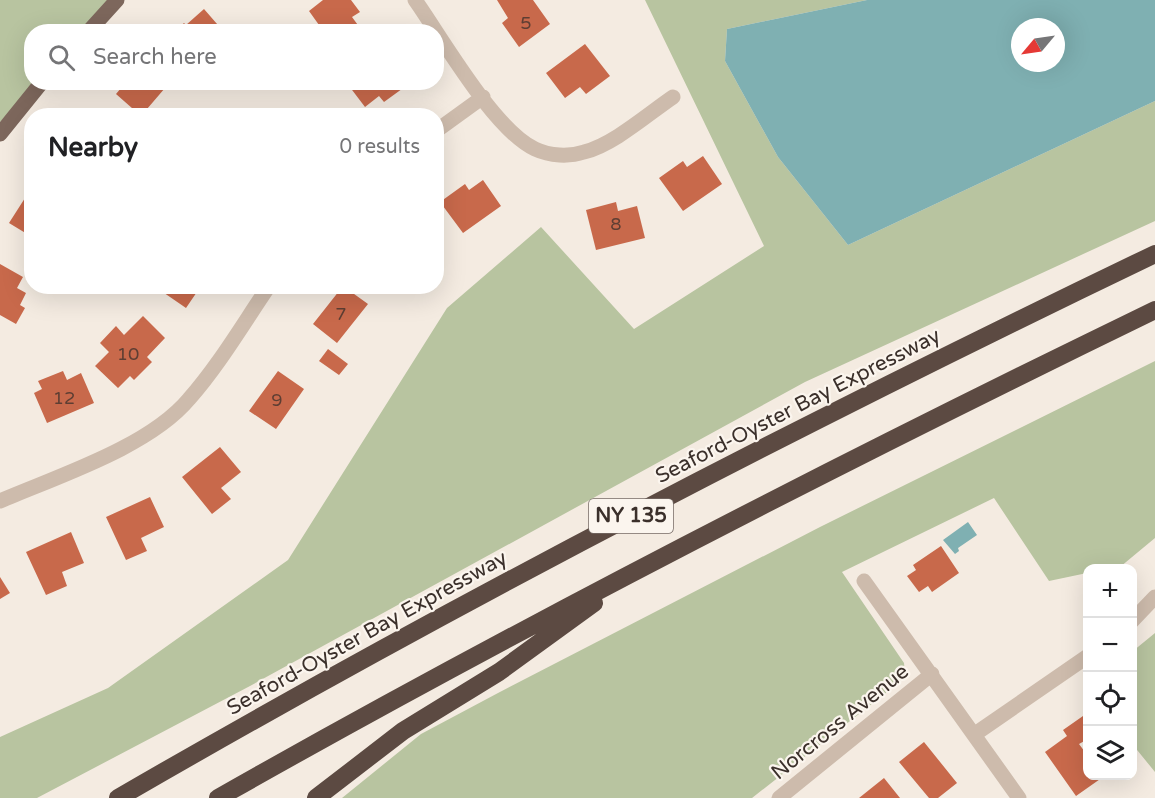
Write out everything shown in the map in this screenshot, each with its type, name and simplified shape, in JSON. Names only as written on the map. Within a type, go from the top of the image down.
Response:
[{"type":"highway","name":"Seaford-Oyster Bay Expressway","points":[[118,798],[263,714],[612,526],[796,430],[1155,254]]},
{"type":"highway","name":"NY 135","points":[[218,798],[463,662],[645,566],[830,470],[1155,310]]},
{"type":"highway","points":[[316,798],[403,731],[499,672],[645,566]]},
{"type":"main road","points":[[95,24],[117,0]]},
{"type":"main road","points":[[0,134],[36,90]]},
{"type":"street","points":[[415,0],[432,24]]},
{"type":"street","points":[[444,41],[483,97],[517,136],[534,149],[554,154],[569,155],[586,152],[603,144],[673,96]]},
{"type":"street","points":[[444,125],[483,97]]},
{"type":"street","points":[[0,501],[138,440],[168,419],[189,400],[263,294]]},
{"type":"street","points":[[864,581],[932,674]]},
{"type":"street","points":[[1135,618],[1155,597]]},
{"type":"street","points":[[975,734],[1083,659]]},
{"type":"street","name":"Norcross Avenue","points":[[779,798],[932,674],[1018,798]]},
{"type":"green space","points":[[0,0],[116,0],[93,24],[24,24],[24,90],[30,90],[0,122]]},
{"type":"green space","points":[[645,0],[867,0],[727,29],[725,61],[778,157],[848,245],[1155,101],[1155,221],[805,382],[250,686],[37,798],[0,798],[0,737],[108,688],[288,560],[447,308],[541,227],[634,329],[764,246]]},
{"type":"green space","points":[[1155,361],[1155,538],[1124,564],[1083,564],[1083,574],[1049,581],[994,498],[842,572],[904,663],[905,674],[901,681],[752,798],[342,798],[421,734],[820,527]]},
{"type":"green space","points":[[1155,633],[1155,772],[1137,750],[1137,648]]},
{"type":"water","points":[[867,0],[1155,0],[1155,101],[848,245],[778,157],[725,61],[727,29]]},
{"type":"water","points":[[968,522],[977,535],[958,548],[959,551],[955,554],[943,540]]},
{"type":"building","points":[[323,0],[351,0],[360,12],[352,17],[357,24],[318,24],[309,11]]},
{"type":"building","points":[[497,0],[533,0],[550,24],[519,47],[502,23],[508,18]]},
{"type":"building","points":[[204,9],[217,24],[187,24]]},
{"type":"building","points":[[585,44],[610,76],[586,94],[580,87],[565,98],[546,73]]},
{"type":"building","points":[[119,90],[163,90],[148,108],[132,108],[116,94]]},
{"type":"building","points":[[352,90],[400,90],[384,102],[379,96],[365,107]]},
{"type":"building","points":[[703,156],[722,184],[683,211],[659,178],[683,161],[687,167]]},
{"type":"building","points":[[483,180],[501,206],[463,233],[444,207],[444,199],[465,184],[469,190]]},
{"type":"building","points":[[24,200],[24,232],[9,223]]},
{"type":"building","points":[[616,202],[618,211],[637,206],[645,238],[596,250],[586,210]]},
{"type":"building","points":[[0,264],[23,277],[17,288],[26,294],[20,305],[25,308],[16,324],[0,315]]},
{"type":"building","points":[[166,294],[196,294],[186,308]]},
{"type":"building","points":[[337,294],[354,294],[368,304],[337,343],[313,324]]},
{"type":"building","points":[[143,316],[165,338],[147,357],[152,362],[134,380],[130,376],[118,388],[95,366],[109,352],[100,343],[116,326],[124,335]]},
{"type":"building","points":[[328,349],[348,364],[339,375],[319,361]]},
{"type":"building","points":[[63,371],[67,380],[81,373],[94,403],[47,423],[34,393],[42,389],[38,381]]},
{"type":"building","points":[[278,371],[304,389],[276,429],[249,411]]},
{"type":"building","points":[[220,447],[241,472],[221,488],[231,499],[212,514],[182,477]]},
{"type":"building","points":[[150,497],[164,527],[141,538],[147,551],[126,560],[106,517]]},
{"type":"building","points":[[71,532],[84,563],[62,572],[67,586],[46,595],[26,552]]},
{"type":"building","points":[[941,546],[959,573],[932,592],[928,586],[919,592],[907,576],[916,570],[913,565]]},
{"type":"building","points":[[0,577],[10,593],[0,599]]},
{"type":"building","points":[[1083,716],[1083,742],[1079,744],[1083,749],[1083,780],[1099,780],[1076,796],[1045,752],[1067,736],[1063,730]]},
{"type":"building","points":[[924,742],[957,783],[938,798],[929,798],[899,762]]},
{"type":"building","points":[[884,778],[900,798],[859,798]]}]
